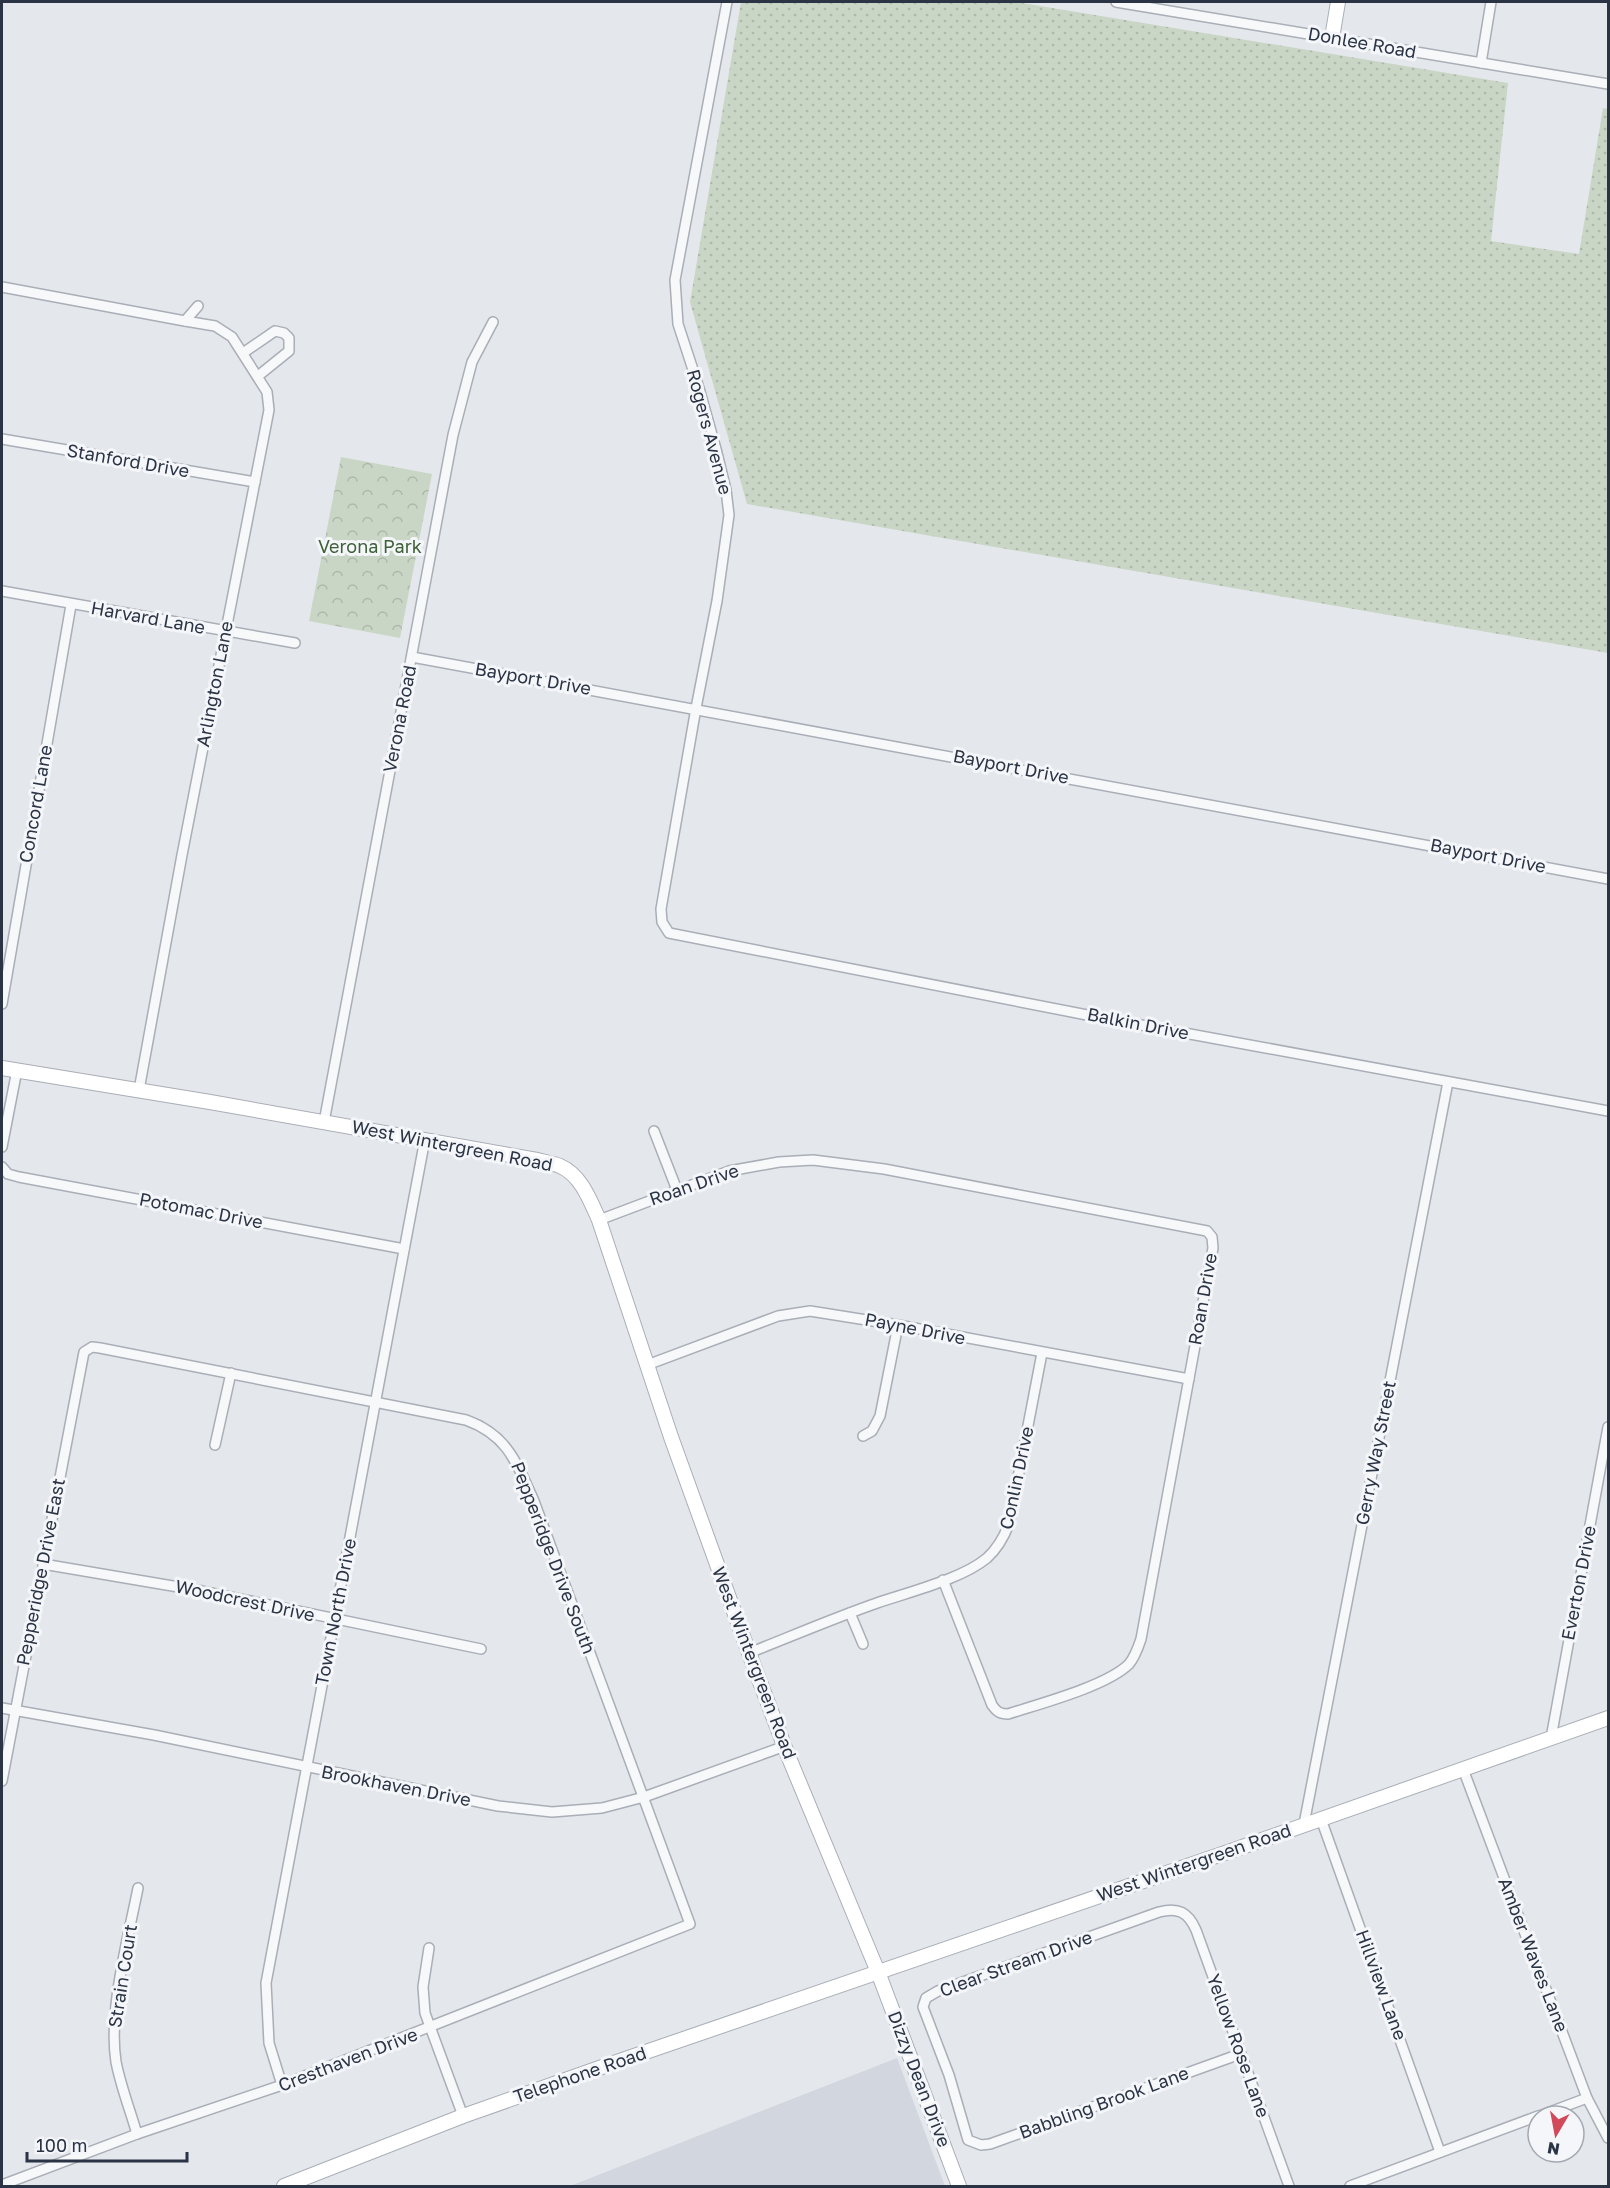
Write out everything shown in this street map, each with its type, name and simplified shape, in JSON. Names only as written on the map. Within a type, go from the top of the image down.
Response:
[{"type":"street","name":"Rogers Avenue","points":[[669,933],[662,922],[661,909],[717,601],[729,515],[726,490],[713,439],[678,324],[675,280],[728,2]]},
{"type":"street","name":"Donlee Road","points":[[1116,2],[1608,84]]},
{"type":"street","points":[[1186,13],[1188,2]]},
{"type":"street","points":[[1332,38],[1338,2]]},
{"type":"street","points":[[1481,63],[1491,2]]},
{"type":"street","name":"Arlington Lane","points":[[2,287],[215,326],[232,338],[267,392],[269,410],[182,855],[139,1090]]},
{"type":"street","points":[[185,321],[198,306]]},
{"type":"street","name":"Verona Road","points":[[324,1122],[453,435],[472,362],[493,322]]},
{"type":"street","points":[[243,353],[275,331],[284,333],[289,338],[289,351],[258,376]]},
{"type":"street","name":"Stanford Drive","points":[[2,439],[255,482]]},
{"type":"street","name":"Harvard Lane","points":[[2,591],[295,643]]},
{"type":"street","name":"Concord Lane","points":[[2,1004],[71,605]]},
{"type":"street","name":"Bayport Drive","points":[[412,657],[1608,879]]},
{"type":"street","name":"Balkin Drive","points":[[669,933],[1030,1004],[1608,1111]]},
{"type":"street","name":"West Wintergreen Road","points":[[2,1068],[425,1139],[559,1166],[573,1174],[599,1220],[670,1437],[749,1653],[878,1971],[1608,1718]]},
{"type":"street","points":[[2,1147],[17,1070]]},
{"type":"street","name":"Gerry Way Street","points":[[1304,1824],[1448,1082]]},
{"type":"street","points":[[654,1131],[677,1190]]},
{"type":"street","name":"Town North Drive","points":[[282,2085],[269,2043],[267,1983],[425,1139]]},
{"type":"street","name":"Roan Drive","points":[[599,1220],[729,1171],[779,1162],[813,1160],[884,1169],[1208,1231],[1212,1238],[1213,1248],[1141,1639],[1130,1663],[1119,1672],[1073,1693],[1002,1714],[992,1705],[943,1580]]},
{"type":"street","name":"Potomac Drive","points":[[2,1167],[8,1174],[20,1177],[404,1249]]},
{"type":"street","name":"Payne Drive","points":[[647,1365],[778,1316],[822,1312],[1189,1379]]},
{"type":"street","points":[[863,1436],[872,1431],[880,1416],[898,1325]]},
{"type":"street","name":"Pepperidge Drive South","points":[[81,1362],[84,1352],[92,1347],[231,1373],[477,1424],[502,1441],[513,1455],[534,1502],[690,1924]]},
{"type":"street","name":"Conlin Drive","points":[[749,1653],[850,1613],[943,1580],[987,1558],[1004,1538],[1011,1514],[1042,1353]]},
{"type":"street","name":"Pepperidge Drive East","points":[[2,1781],[81,1362]]},
{"type":"street","points":[[215,1445],[231,1373]]},
{"type":"street","name":"Everton Drive","points":[[1551,1738],[1608,1427]]},
{"type":"street","name":"Woodcrest Drive","points":[[43,1564],[202,1591],[481,1649]]},
{"type":"street","points":[[850,1613],[863,1644]]},
{"type":"street","name":"Brookhaven Drive","points":[[2,1708],[154,1735],[498,1806],[538,1811],[602,1808],[644,1797],[785,1746]]},
{"type":"street","name":"Amber Waves Lane","points":[[1463,1769],[1587,2098],[1608,2138]]},
{"type":"street","name":"Hillview Lane","points":[[1321,1819],[1440,2152]]},
{"type":"street","name":"Strain Court","points":[[137,2133],[117,2063],[114,2034],[116,2004],[138,1888]]},
{"type":"street","name":"Clear Stream Drive","points":[[968,2139],[950,2075],[923,2007],[926,1998],[938,1991],[1159,1912],[1169,1909],[1180,1911]]},
{"type":"street","name":"Yellow Rose Lane","points":[[1180,1911],[1191,1918],[1196,1930],[1289,2187]]},
{"type":"street","name":"Cresthaven Drive","points":[[2,2185],[137,2133],[282,2085],[690,1924]]},
{"type":"street","points":[[429,1948],[423,1994],[425,2013],[463,2116]]},
{"type":"street","name":"Telephone Road","points":[[284,2187],[463,2116],[878,1971]]},
{"type":"street","name":"Dizzy Dean Drive","points":[[878,1971],[959,2187]]},
{"type":"street","name":"Babbling Brook Lane","points":[[968,2139],[981,2145],[990,2144],[1240,2054]]},
{"type":"street","points":[[1571,2104],[1587,2098]]},
{"type":"street","points":[[1350,2187],[1526,2120]]},
{"type":"shaded area","points":[[897,2058],[945,2186],[570,2186]]},
{"type":"green space","points":[[741,2],[1016,2],[1508,83],[1491,241],[1579,254],[1603,108],[1608,109],[1608,653],[747,504],[690,302]]},
{"type":"green space","name":"Verona Park","points":[[341,457],[432,474],[400,638],[309,621]]}]
